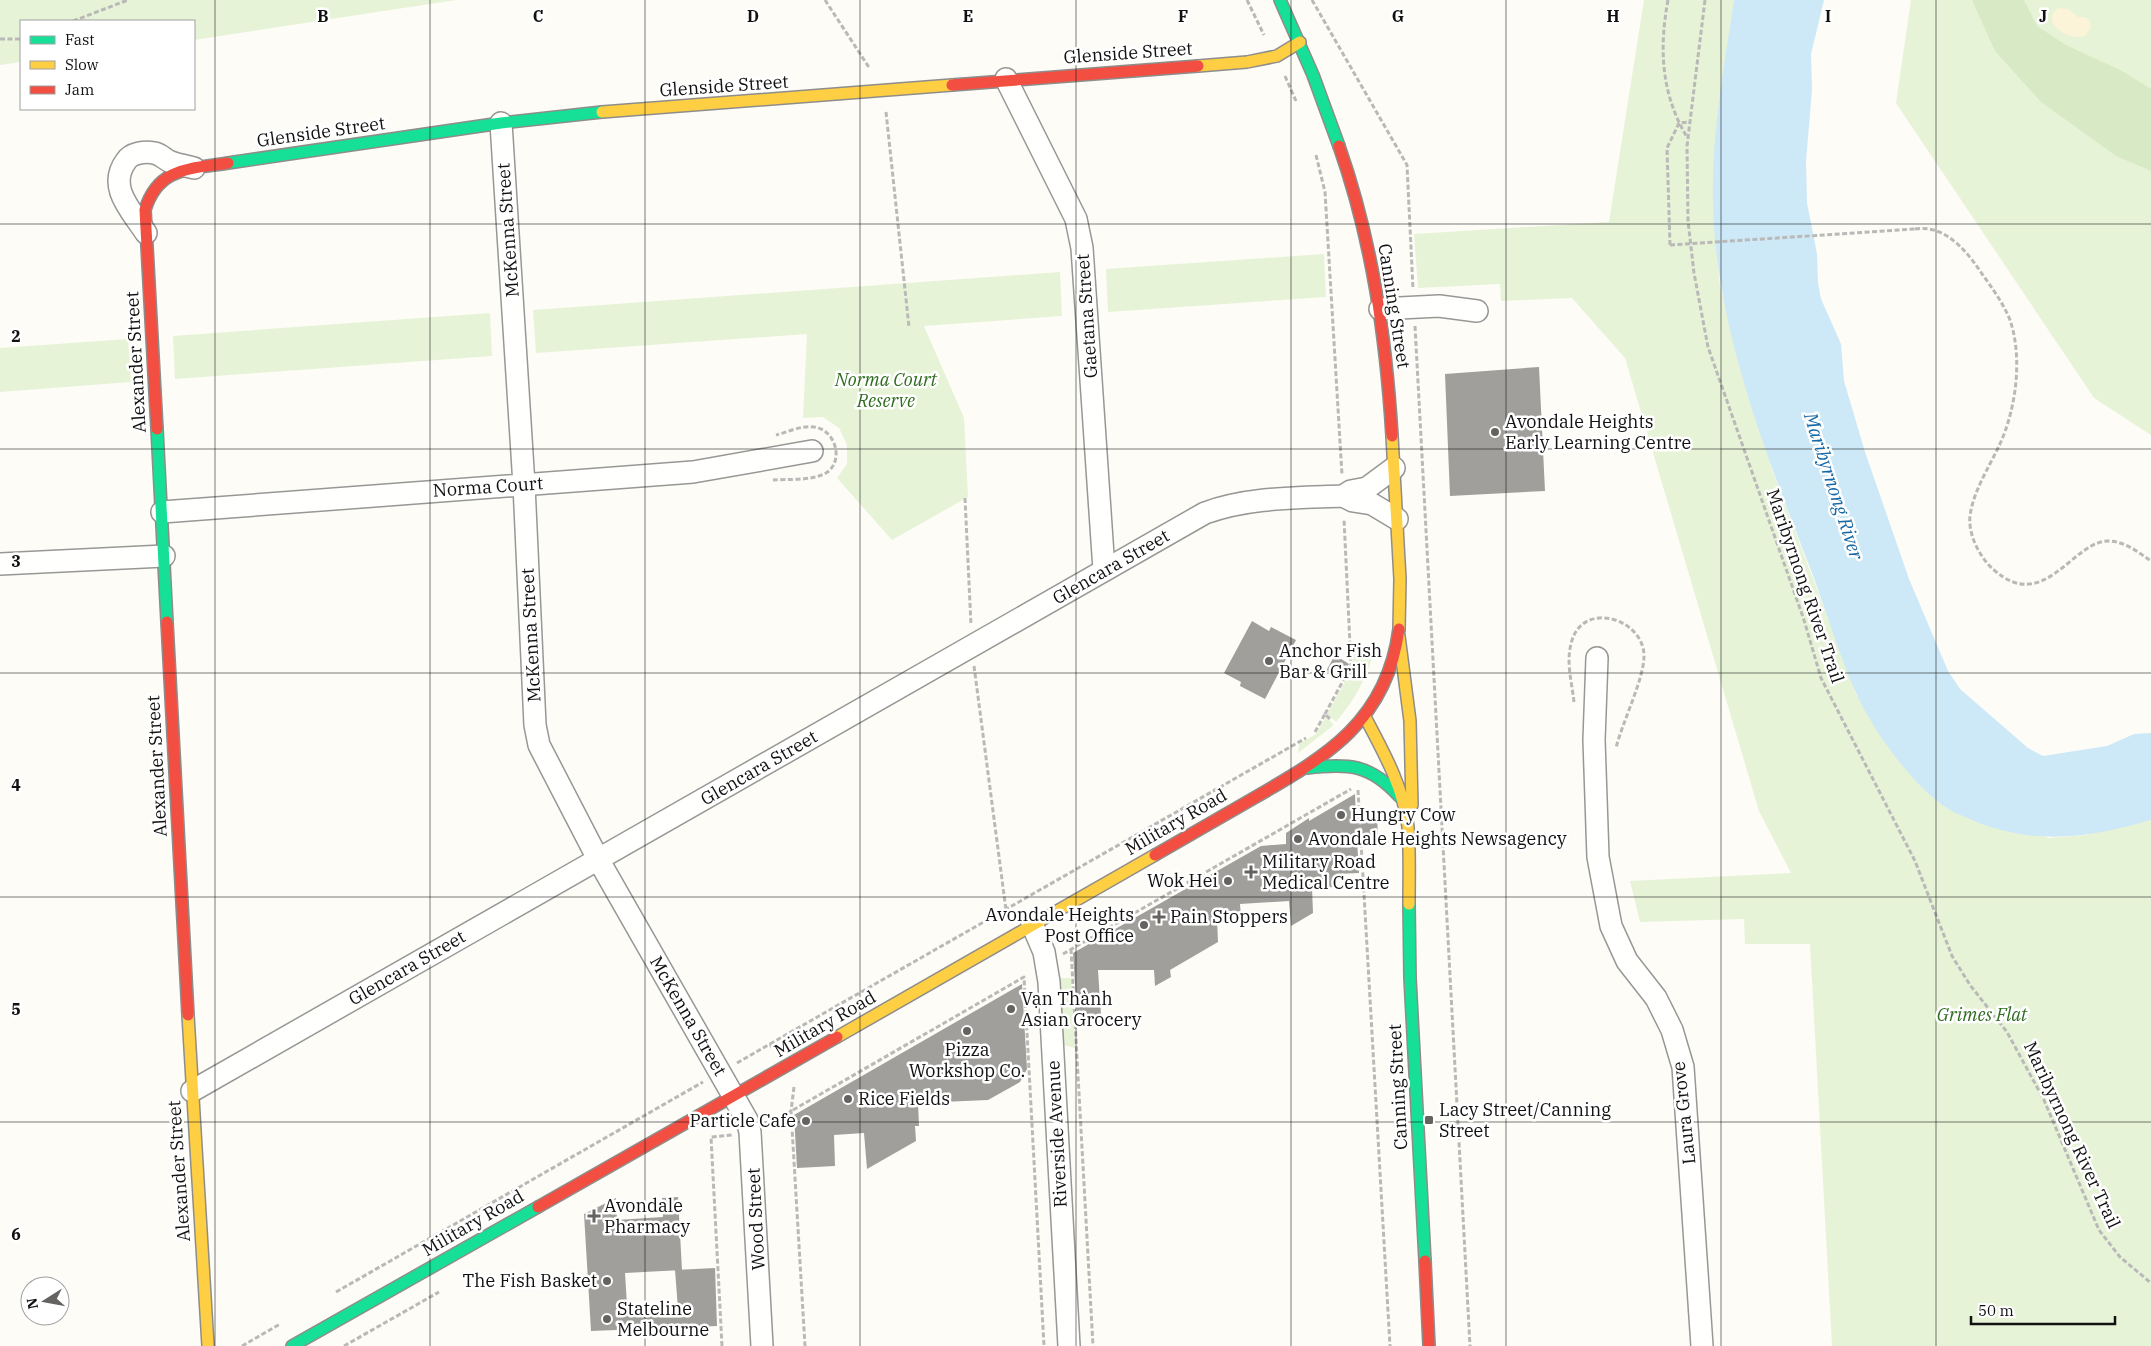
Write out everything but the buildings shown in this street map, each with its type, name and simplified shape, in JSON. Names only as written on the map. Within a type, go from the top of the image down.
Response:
[{"type":"street","name":"Canning Street","points":[[1280,0],[1326,104],[1352,184],[1380,309],[1390,391],[1401,596],[1399,632],[1410,720],[1412,806],[1408,826],[1410,978],[1430,1346]]},
{"type":"street","name":"Glenside Street","points":[[154,186],[166,176],[194,168],[501,123],[602,112],[884,91],[1006,79],[1247,62],[1277,56],[1300,42]]},
{"type":"street","name":"Gaetana Street","points":[[1006,79],[1076,219],[1082,248],[1104,570]]},
{"type":"street","name":"McKenna Street","points":[[501,123],[524,485],[535,725],[539,745],[598,860],[734,1096]]},
{"type":"street","points":[[146,232],[121,195],[117,181],[121,167],[128,157],[143,152],[156,153],[170,162],[194,168]]},
{"type":"street","name":"Alexander Street","points":[[154,186],[145,210],[146,232],[192,1090],[208,1346]]},
{"type":"street","points":[[1380,309],[1439,306],[1477,311]]},
{"type":"street","name":"Norma Court","points":[[162,512],[693,472],[812,451]]},
{"type":"street","name":"Glencara Street","points":[[192,1090],[1205,513],[1225,506],[1257,500],[1346,487],[1351,491],[1367,488],[1394,468]]},
{"type":"street","name":"Glencara Street","points":[[1346,487],[1353,501],[1372,504],[1397,519]]},
{"type":"street","points":[[0,564],[164,556]]},
{"type":"street","name":"Canning Street","points":[[1399,632],[1388,672],[1365,718],[1385,752],[1402,801],[1408,826]]},
{"type":"street","name":"Laura Grove","points":[[1597,658],[1594,740],[1598,856],[1611,926],[1628,961],[1656,998],[1672,1030],[1683,1067],[1702,1346]]},
{"type":"street","name":"Military Road","points":[[292,1346],[784,1068],[1032,924],[1307,768],[1348,737],[1365,718]]},
{"type":"street","points":[[1307,768],[1342,764],[1362,766],[1378,775],[1402,801]]},
{"type":"street","name":"Riverside Avenue","points":[[1032,924],[1047,964],[1069,1346]]},
{"type":"street","name":"Wood Street","points":[[734,1096],[748,1120],[750,1132],[762,1346]]},
{"type":"path","points":[[76,20],[128,0]]},
{"type":"path","points":[[825,0],[884,91],[909,327]]},
{"type":"path","points":[[1247,0],[1266,38],[1256,41]]},
{"type":"path","points":[[1668,0],[1662,31],[1662,68],[1679,123],[1688,138]]},
{"type":"path","name":"Maribyrnong River Trail","points":[[1705,0],[1688,138],[1688,221],[1694,273],[1708,347],[1804,620],[1821,678],[1915,861],[1952,956],[1970,985],[2007,1032],[2044,1100],[2099,1230],[2120,1257],[2151,1283]]},
{"type":"path","points":[[0,38],[20,38]]},
{"type":"path","points":[[1277,56],[1298,106]]},
{"type":"path","points":[[1679,123],[1689,122]]},
{"type":"path","points":[[1679,123],[1667,148],[1670,245],[1927,227],[1944,233],[1958,243],[1986,281],[2010,320],[2015,340],[2016,369],[2014,396],[2006,428],[1974,501],[1970,516],[1971,533],[1992,569],[2010,582],[2020,584],[2048,578],[2099,543],[2110,541],[2127,546],[2151,561]]},
{"type":"path","points":[[328,1297],[1314,733],[1351,666],[1346,487],[1342,478],[1325,192],[1314,148]]},
{"type":"path","points":[[772,480],[818,476],[827,472],[836,456],[833,439],[821,428],[805,427],[773,436]]},
{"type":"path","points":[[965,498],[972,647],[1006,910]]},
{"type":"path","points":[[1325,714],[1348,737]]},
{"type":"path","points":[[722,1346],[711,1137],[750,1132],[763,1128],[1071,949],[1358,786],[1390,1346]]},
{"type":"path","points":[[1071,949],[1093,1346]]},
{"type":"path","points":[[1024,977],[1044,1346]]},
{"type":"path","points":[[770,1044],[794,1086],[792,1111],[805,1346]]},
{"type":"path","points":[[242,1346],[285,1322]]},
{"type":"green space","points":[[0,0],[456,0],[195,40],[195,20],[20,20],[20,62],[0,65]]},
{"type":"green space","name":"Grimes Flat","points":[[1644,0],[1734,0],[1718,110],[1713,204],[1720,286],[1741,369],[1773,472],[1857,696],[2048,838],[2085,835],[2151,820],[2151,1346],[1832,1346],[1810,944],[1745,944],[1744,919],[1640,922],[1630,881],[1791,873],[1759,811],[1625,358],[1572,298],[1501,301],[1500,284],[1418,288],[1414,234],[1609,222]]},
{"type":"green space","points":[[1911,0],[2151,0],[2151,435],[2094,398],[1896,103]]},
{"type":"green space","points":[[1972,0],[2024,0],[2037,26],[2066,45],[2122,71],[2151,89],[2151,171],[2116,156],[2041,102],[1995,51]]},
{"type":"green space","points":[[1324,254],[1326,297],[1108,312],[1106,269]]},
{"type":"green space","name":"Norma Court Reserve","points":[[1060,272],[1062,316],[924,326],[964,418],[968,497],[892,540],[837,478],[847,464],[847,445],[839,428],[823,417],[803,418],[807,334],[536,353],[533,310]]},
{"type":"green space","points":[[490,313],[492,356],[175,379],[173,336]]},
{"type":"green space","points":[[128,339],[131,382],[0,392],[0,348]]},
{"type":"green space","points":[[1376,645],[1365,676],[1350,704],[1336,722],[1327,714],[1353,667],[1352,648]]},
{"type":"green space","points":[[1326,717],[1334,725],[1298,753],[1299,744],[1316,734]]},
{"type":"green space","points":[[1059,978],[1071,978],[1075,1048],[1063,1045]]},
{"type":"sand","points":[[2058,8],[2068,9],[2078,17],[2085,17],[2090,21],[2091,27],[2086,35],[2080,37],[2073,36],[2059,30],[2052,20],[2053,14]]},
{"type":"water","name":"Maribyrnong River","points":[[1734,0],[1824,0],[1811,54],[1812,90],[1806,161],[1807,203],[1817,254],[1818,283],[1821,299],[1841,344],[1844,381],[1865,452],[1909,579],[1948,671],[1960,689],[2028,748],[2043,756],[2107,746],[2134,734],[2151,733],[2151,820],[2083,835],[2039,836],[2017,834],[1972,820],[1947,808],[1921,786],[1884,741],[1864,710],[1844,665],[1762,438],[1734,346],[1723,298],[1716,251],[1713,178],[1716,127]]},
{"type":"traffic: fast","points":[[1280,0],[1313,75],[1339,146]]},
{"type":"traffic: fast","points":[[228,163],[501,123],[602,112]]},
{"type":"traffic: fast","points":[[157,429],[167,622]]},
{"type":"traffic: fast","points":[[1307,768],[1335,766],[1358,768],[1378,777],[1399,796]]},
{"type":"traffic: fast","points":[[1409,904],[1410,978],[1425,1261]]},
{"type":"traffic: fast","points":[[292,1346],[538,1207]]},
{"type":"traffic: slow","points":[[1198,66],[1247,62],[1277,56],[1300,42]]},
{"type":"traffic: slow","points":[[602,112],[952,85]]},
{"type":"traffic: slow","points":[[1392,436],[1400,579],[1399,629]]},
{"type":"traffic: slow","points":[[1399,636],[1410,721],[1412,805]]},
{"type":"traffic: slow","points":[[1365,717],[1392,770],[1406,812],[1409,846],[1409,904]]},
{"type":"traffic: slow","points":[[837,1037],[1155,855]]},
{"type":"traffic: slow","points":[[188,1015],[208,1346]]},
{"type":"traffic: jam","points":[[952,85],[1198,66]]},
{"type":"traffic: jam","points":[[1339,146],[1351,181],[1376,289],[1386,362],[1392,436]]},
{"type":"traffic: jam","points":[[157,429],[145,210],[158,185],[167,178],[188,169],[228,163]]},
{"type":"traffic: jam","points":[[167,622],[188,1015]]},
{"type":"traffic: jam","points":[[1155,855],[1306,767],[1349,732],[1367,712],[1382,688],[1392,661],[1399,629]]},
{"type":"traffic: jam","points":[[538,1207],[837,1037]]},
{"type":"traffic: jam","points":[[1425,1261],[1429,1346]]},
{"type":"place","name":"Avondale Heights Early Learning Centre","points":[[1495,432]]},
{"type":"place","name":"Anchor Fish Bar & Grill","points":[[1269,661]]},
{"type":"place","name":"Hungry Cow","points":[[1341,815]]},
{"type":"place","name":"Avondale Heights Newsagency","points":[[1298,839]]},
{"type":"place","name":"Military Road Medical Centre","points":[[1251,872]]},
{"type":"place","name":"Wok Hei","points":[[1228,881]]},
{"type":"place","name":"Pain Stoppers","points":[[1159,917]]},
{"type":"place","name":"Avondale Heights Post Office","points":[[1144,925]]},
{"type":"place","name":"Vạn Thành Asian Grocery","points":[[1011,1009]]},
{"type":"place","name":"Pizza Workshop Co.","points":[[967,1031]]},
{"type":"place","name":"Rice Fields","points":[[848,1099]]},
{"type":"place","name":"Lacy Street/Canning Street","points":[[1429,1120]]},
{"type":"place","name":"Particle Cafe","points":[[806,1121]]},
{"type":"place","name":"Avondale Pharmacy","points":[[594,1216]]},
{"type":"place","name":"The Fish Basket","points":[[607,1281]]},
{"type":"place","name":"Stateline Melbourne","points":[[607,1319]]}]
